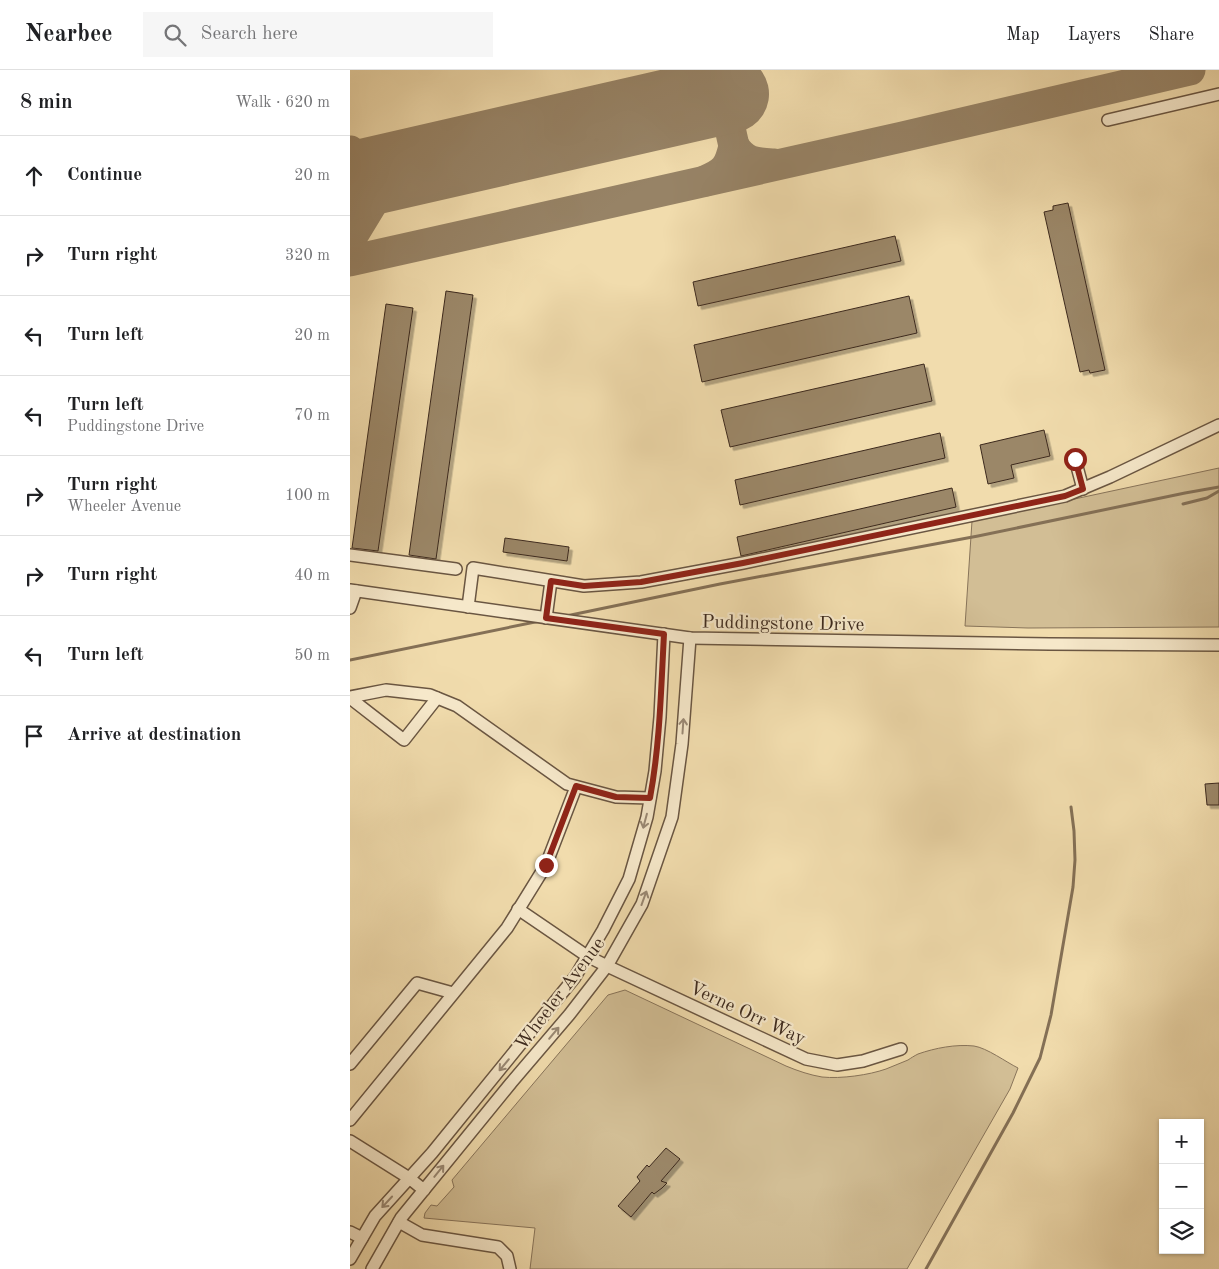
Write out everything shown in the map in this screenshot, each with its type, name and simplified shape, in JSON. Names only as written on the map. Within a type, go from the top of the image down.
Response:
[{"type":"street","points":[[1108,120],[1219,94]]},
{"type":"street","points":[[468,607],[473,568],[584,586],[641,582],[752,562],[1065,496],[1110,477],[1219,425]]},
{"type":"street","points":[[1075,459],[1083,489]]},
{"type":"street","points":[[350,555],[456,569]]},
{"type":"street","points":[[546,618],[551,581]]},
{"type":"street","points":[[350,608],[353,591]]},
{"type":"street","name":"Puddingstone Drive","points":[[353,591],[690,638],[1219,645]]},
{"type":"street","name":"Wheeler Avenue","points":[[350,1259],[375,1216],[432,1153],[575,977],[603,930],[629,879],[647,817],[655,771],[660,718],[664,634]]},
{"type":"street","name":"Wheeler Avenue","points":[[372,1269],[399,1222],[607,966],[642,904],[672,817],[682,744],[690,638]]},
{"type":"street","points":[[350,697],[386,690],[430,695],[457,706],[567,784],[616,797],[650,798]]},
{"type":"street","points":[[350,697],[404,740],[437,698]]},
{"type":"street","points":[[350,1120],[506,928],[546,865],[576,786]]},
{"type":"street","name":"Verne Orr Way","points":[[518,909],[587,956],[806,1058],[837,1065],[863,1061],[901,1049]]},
{"type":"street","points":[[350,1064],[417,983],[453,993]]},
{"type":"street","points":[[350,1141],[409,1178],[424,1190]]},
{"type":"street","points":[[399,1222],[422,1235],[498,1247],[507,1256],[510,1269]]},
{"type":"street","points":[[350,1232],[362,1238]]},
{"type":"shaded area","points":[[1219,468],[1219,627],[1028,628],[965,626],[972,521]]},
{"type":"shaded area","points":[[625,990],[786,1066],[822,1077],[855,1076],[872,1073],[908,1060],[918,1054],[946,1047],[960,1046],[979,1047],[1018,1068],[1010,1089],[907,1269],[530,1269],[535,1228],[424,1218],[431,1205],[437,1206],[454,1187],[452,1180],[608,995]]},
{"type":"building","points":[[1068,203],[1105,370],[1090,373],[1089,370],[1080,372],[1044,212],[1053,210],[1053,206]]},
{"type":"building","points":[[895,236],[901,261],[698,306],[693,282]]},
{"type":"building","points":[[446,291],[473,295],[436,559],[409,555]]},
{"type":"building","points":[[909,296],[917,333],[702,382],[694,345]]},
{"type":"building","points":[[386,304],[413,308],[378,551],[352,548]]},
{"type":"building","points":[[924,364],[932,401],[730,447],[721,410]]},
{"type":"building","points":[[1044,430],[1050,456],[1011,465],[1014,478],[988,484],[980,445]]},
{"type":"building","points":[[940,433],[945,458],[740,505],[735,480]]},
{"type":"building","points":[[952,488],[956,507],[741,556],[737,537]]},
{"type":"building","points":[[505,538],[569,547],[567,561],[503,552]]},
{"type":"building","points":[[1219,783],[1219,805],[1207,805],[1205,784]]},
{"type":"building","points":[[666,1148],[680,1159],[661,1181],[667,1183],[654,1194],[652,1192],[631,1217],[618,1206],[640,1181],[637,1177]]},
{"type":"waterway","points":[[566,616],[720,584],[978,536],[1219,487]]},
{"type":"waterway","points":[[1183,504],[1207,498],[1219,491]]},
{"type":"waterway","points":[[350,660],[540,621]]},
{"type":"waterway","points":[[926,1269],[1013,1113],[1040,1058],[1051,1015],[1073,887],[1075,860],[1071,807]]},
{"type":"taxiway","points":[[717,70],[734,146]]},
{"type":"taxiway","points":[[350,261],[1190,70]]},
{"type":"taxiway","points":[[705,181],[722,172],[728,164],[734,146],[746,159],[774,164]]},
{"type":"taxiway","points":[[350,151],[365,165],[395,170]]},
{"type":"taxiway","points":[[350,240],[381,189],[393,174],[403,169]]},
{"type":"runway","points":[[350,181],[730,94]]},
{"type":"route","points":[[546,865],[576,786],[616,797],[650,798],[655,771],[660,718],[664,634],[546,618],[551,581],[584,586],[641,582],[743,563],[1065,496],[1083,489],[1075,459]]}]
